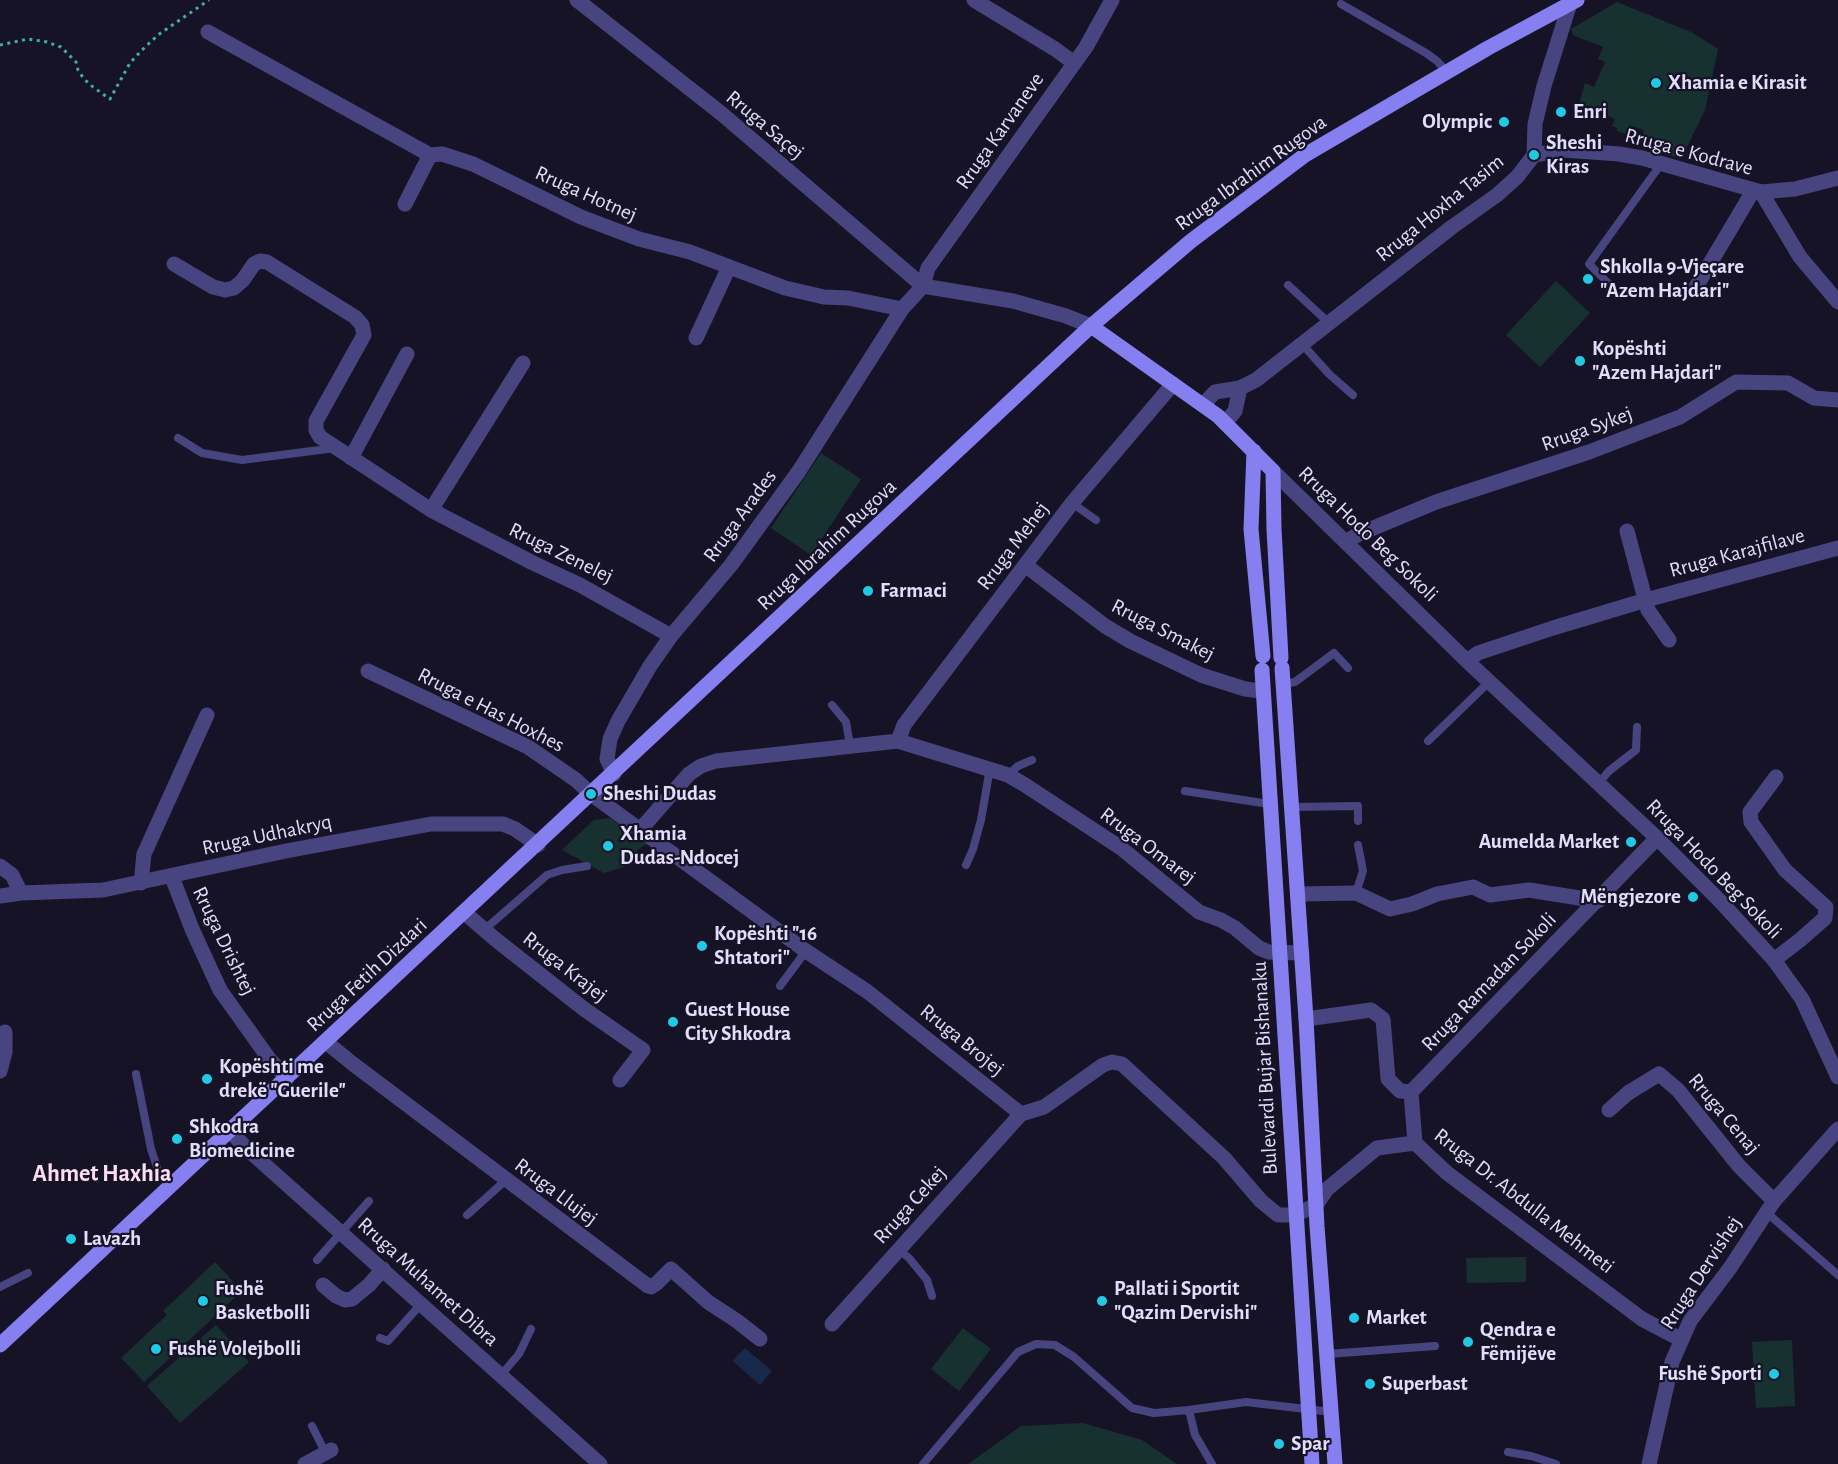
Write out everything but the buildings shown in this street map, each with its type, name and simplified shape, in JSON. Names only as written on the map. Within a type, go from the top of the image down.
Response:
[{"type":"main road","name":"Rruga Ibrahim Rugova","points":[[591,794],[1091,326],[1191,241],[1305,155],[1573,1]]},
{"type":"main road","points":[[1091,326],[1222,419]]},
{"type":"main road","name":"Rruga Hodo Beg Sokoli","points":[[1222,419],[1273,471]]},
{"type":"main road","name":"Bulevardi Bujar Bishanaku","points":[[1254,451],[1251,529],[1262,663],[1312,1464]]},
{"type":"main road","name":"Bulevardi Bujar Bishanaku","points":[[1273,471],[1282,663],[1293,807],[1316,1205],[1335,1464]]},
{"type":"main road","points":[[1262,663],[1265,674],[1275,675],[1282,663]]},
{"type":"main road","name":"Rruga Fetih Dizdari","points":[[0,1346],[591,794]]},
{"type":"street","name":"Rruga Saçej","points":[[577,0],[722,114],[923,286]]},
{"type":"street","points":[[974,0],[1074,63]]},
{"type":"street","name":"Rruga Karvaneve","points":[[923,286],[928,268],[1086,47],[1112,0]]},
{"type":"street","name":"Rruga Hoxha Tasim","points":[[1203,405],[1215,392],[1240,388],[1256,380],[1452,227],[1497,195],[1517,177],[1534,155],[1535,124],[1544,86],[1573,1]]},
{"type":"street","name":"Rruga Hotnej","points":[[208,32],[430,155],[442,154],[473,164],[591,221],[639,239],[690,252],[785,288],[824,297],[848,298],[902,309]]},
{"type":"street","name":"Rruga e Kodrave","points":[[1534,155],[1564,150],[1619,154],[1757,192],[1795,189],[1838,178]]},
{"type":"street","points":[[405,204],[430,155]]},
{"type":"street","points":[[1696,287],[1757,192]]},
{"type":"street","name":"Rruga e Kodrave","points":[[1757,192],[1800,257],[1838,302]]},
{"type":"street","name":"Rruga Zenelej","points":[[174,264],[213,287],[225,290],[234,288],[243,280],[254,264],[260,261],[267,262],[355,316],[362,325],[364,335],[316,421],[316,430],[321,437],[431,510],[580,585],[671,636]]},
{"type":"street","points":[[696,338],[729,267]]},
{"type":"street","name":"Rruga Arades","points":[[614,774],[607,749],[636,689],[671,636],[731,565],[799,471],[902,309],[923,286]]},
{"type":"street","points":[[923,286],[1013,301],[1066,315],[1091,326]]},
{"type":"street","points":[[351,458],[407,354]]},
{"type":"street","points":[[431,510],[523,363]]},
{"type":"street","name":"Rruga Sykej","points":[[1347,541],[1436,502],[1589,452],[1680,417],[1736,382],[1788,383],[1814,398],[1838,400]]},
{"type":"street","name":"Rruga Mehej","points":[[898,741],[904,725],[1072,503],[1173,384]]},
{"type":"street","points":[[1222,419],[1235,411],[1240,388]]},
{"type":"street","name":"Rruga Hodo Beg Sokoli","points":[[1273,471],[1467,661],[1657,838],[1720,901],[1773,960],[1802,999],[1838,1077]]},
{"type":"street","name":"Rruga Karajfilave","points":[[1627,531],[1648,610],[1669,640]]},
{"type":"street","name":"Rruga Karajfilave","points":[[1467,661],[1478,653],[1646,600],[1838,548]]},
{"type":"street","name":"Rruga Smakej","points":[[1025,565],[1105,626],[1130,641],[1201,675],[1245,689],[1262,691]]},
{"type":"street","name":"Rruga e Has Hoxhes","points":[[368,671],[528,747],[576,780],[591,794]]},
{"type":"street","points":[[141,883],[144,854],[207,715]]},
{"type":"street","name":"Rruga Omarej","points":[[640,830],[668,796],[689,774],[701,766],[731,759],[898,741],[990,768],[1008,776],[1120,848],[1199,912],[1221,920],[1235,928],[1259,948],[1269,952],[1302,953]]},
{"type":"street","name":"Rruga Hodo Beg Sokoli","points":[[1773,960],[1825,918],[1826,906],[1785,870],[1751,822],[1750,812],[1776,777]]},
{"type":"street","name":"Rruga Brojej","points":[[591,794],[806,951],[868,992],[1020,1114]]},
{"type":"street","name":"Rruga Udhakryq","points":[[0,896],[103,890],[286,851],[431,824],[503,824],[515,829],[538,845]]},
{"type":"street","name":"Rruga Ramadan Sokoli","points":[[1306,1019],[1371,1010],[1377,1014],[1383,1019],[1388,1079],[1400,1091],[1411,1092],[1657,838]]},
{"type":"street","points":[[0,866],[12,875],[21,893]]},
{"type":"street","name":"Rruga Drishtej","points":[[172,877],[192,929],[220,990],[270,1060],[287,1078]]},
{"type":"street","name":"Rruga Ramadan Sokoli","points":[[1298,894],[1356,893],[1390,909],[1412,904],[1437,894],[1473,887],[1490,895],[1529,890],[1598,901]]},
{"type":"street","name":"Rruga Krajej","points":[[465,913],[584,1010],[642,1050],[620,1080]]},
{"type":"street","points":[[0,1071],[5,1052],[6,1032]]},
{"type":"street","name":"Rruga Llujej","points":[[326,1042],[648,1286],[651,1287],[657,1283],[671,1269],[708,1302],[760,1339]]},
{"type":"street","points":[[1020,1114],[1044,1107],[1103,1065],[1112,1062],[1122,1064],[1224,1158],[1272,1211],[1278,1215],[1295,1215],[1316,1205]]},
{"type":"street","name":"Rruga Cenaj","points":[[1609,1110],[1629,1093],[1659,1074],[1678,1090],[1770,1207]]},
{"type":"street","points":[[1411,1092],[1415,1143]]},
{"type":"street","name":"Rruga Cekej","points":[[832,1324],[1020,1114]]},
{"type":"street","name":"Rruga Dervishej","points":[[1649,1464],[1672,1362],[1680,1339],[1690,1321],[1730,1268],[1770,1207],[1838,1130]]},
{"type":"street","name":"Rruga Muhamet Dibra","points":[[230,1131],[246,1148],[600,1464]]},
{"type":"street","name":"Rruga Dr. Abdulla Mehmeti","points":[[1316,1205],[1327,1189],[1377,1148],[1415,1143],[1447,1173],[1642,1319],[1680,1339]]},
{"type":"street","points":[[323,1285],[336,1296],[345,1300],[352,1299],[369,1285],[382,1269]]},
{"type":"street","points":[[305,1464],[328,1451]]},
{"type":"lane","points":[[1341,4],[1426,52],[1447,72]]},
{"type":"lane","points":[[1611,286],[1589,264],[1661,165]]},
{"type":"lane","points":[[1288,285],[1329,323]]},
{"type":"lane","points":[[1302,344],[1329,374],[1353,395]]},
{"type":"lane","points":[[178,438],[202,453],[242,460],[335,448]]},
{"type":"lane","points":[[1072,503],[1096,520]]},
{"type":"lane","points":[[1284,684],[1295,682],[1334,653],[1348,668]]},
{"type":"lane","points":[[1428,741],[1489,682]]},
{"type":"lane","points":[[832,705],[846,722],[850,745]]},
{"type":"lane","points":[[1598,784],[1609,771],[1636,750],[1637,726]]},
{"type":"lane","points":[[1008,776],[1018,766],[1032,759]]},
{"type":"lane","points":[[966,865],[981,820],[990,768]]},
{"type":"lane","points":[[1185,791],[1269,804]]},
{"type":"lane","points":[[1293,807],[1358,806],[1358,821]]},
{"type":"lane","points":[[1356,893],[1363,871],[1358,845]]},
{"type":"lane","points":[[484,930],[547,875],[587,866]]},
{"type":"lane","points":[[780,986],[806,951]]},
{"type":"lane","points":[[136,1074],[151,1149],[158,1170],[171,1187]]},
{"type":"lane","points":[[467,1215],[506,1180]]},
{"type":"lane","points":[[317,1260],[369,1200]]},
{"type":"lane","name":"Rruga Dervishej","points":[[1770,1207],[1838,1275]]},
{"type":"lane","points":[[899,1250],[914,1263],[927,1280],[932,1296]]},
{"type":"lane","points":[[0,1287],[28,1273]]},
{"type":"lane","points":[[380,1338],[388,1341],[421,1304]]},
{"type":"lane","points":[[501,1375],[519,1354],[531,1329]]},
{"type":"lane","points":[[923,1464],[1018,1352],[1036,1344],[1055,1345],[1074,1357],[1132,1408],[1154,1413],[1246,1401],[1332,1413]]},
{"type":"lane","points":[[1328,1354],[1435,1346]]},
{"type":"lane","points":[[1189,1410],[1195,1435],[1212,1464]]},
{"type":"lane","points":[[312,1426],[328,1451]]},
{"type":"lane","points":[[1508,1452],[1556,1464]]},
{"type":"path","points":[[0,45],[28,39],[61,47],[76,62],[84,79],[110,99],[130,63],[142,50],[158,35],[209,0]]},
{"type":"green space","points":[[1617,2],[1691,32],[1718,49],[1705,110],[1681,159],[1658,152],[1661,143],[1643,135],[1644,130],[1629,125],[1626,134],[1617,131],[1617,128],[1612,126],[1615,119],[1579,104],[1585,83],[1594,87],[1605,62],[1598,59],[1603,47],[1573,35],[1571,29]]},
{"type":"green space","points":[[1556,281],[1590,313],[1540,367],[1506,335]]},
{"type":"green space","points":[[821,453],[861,479],[811,555],[771,528]]},
{"type":"green space","points":[[610,818],[647,844],[636,851],[634,864],[604,873],[562,850],[594,820]]},
{"type":"green space","points":[[1526,1257],[1526,1282],[1467,1283],[1466,1258]]},
{"type":"green space","points":[[215,1262],[242,1291],[144,1382],[121,1358],[167,1315],[163,1311]]},
{"type":"green space","points":[[216,1325],[249,1362],[180,1423],[147,1386]]},
{"type":"green space","points":[[963,1328],[991,1349],[959,1391],[931,1369]]},
{"type":"green space","name":"Fushë Sporti","points":[[1792,1340],[1795,1406],[1756,1408],[1752,1342]]},
{"type":"green space","points":[[1083,1423],[1142,1440],[1177,1464],[968,1464],[1021,1426]]},
{"type":"water","points":[[745,1348],[772,1371],[760,1385],[733,1361]]},
{"type":"place","name":"Xhamia e Kirasit","points":[[1656,83]]},
{"type":"place","name":"Enri","points":[[1561,112]]},
{"type":"place","name":"Olympic","points":[[1504,122]]},
{"type":"place","name":"Sheshi Kiras","points":[[1534,155]]},
{"type":"place","name":"Shkolla 9-Vjeçare \"Azem Hajdari\"","points":[[1588,279]]},
{"type":"place","name":"Kopështi \"Azem Hajdari\"","points":[[1580,361]]},
{"type":"place","name":"Farmaci","points":[[868,591]]},
{"type":"place","name":"Sheshi Dudas","points":[[591,794]]},
{"type":"place","name":"Aumelda Market","points":[[1631,842]]},
{"type":"place","name":"Xhamia Dudas-Ndocej","points":[[608,846]]},
{"type":"place","name":"Mëngjezore","points":[[1693,897]]},
{"type":"place","name":"Kopështi \"16 Shtatori\"","points":[[702,946]]},
{"type":"place","name":"Guest House City Shkodra","points":[[673,1022]]},
{"type":"place","name":"Kopështi me drekë \"Guerile\"","points":[[207,1079]]},
{"type":"place","name":"Shkodra Biomedicine","points":[[177,1139]]},
{"type":"place","name":"Lavazh","points":[[71,1239]]},
{"type":"place","name":"Fushë Basketbolli","points":[[203,1301]]},
{"type":"place","name":"Pallati i Sportit \"Qazim Dervishi\"","points":[[1102,1301]]},
{"type":"place","name":"Market","points":[[1354,1318]]},
{"type":"place","name":"Qendra e Fëmijëve","points":[[1468,1342]]},
{"type":"place","name":"Fushë Volejbolli","points":[[156,1349]]},
{"type":"place","name":"Fushë Sporti","points":[[1774,1374]]},
{"type":"place","name":"Superbast","points":[[1370,1384]]},
{"type":"place","name":"Spar","points":[[1279,1444]]},
{"type":"district","name":"Ahmet Haxhia","points":[[102,1174]]}]
